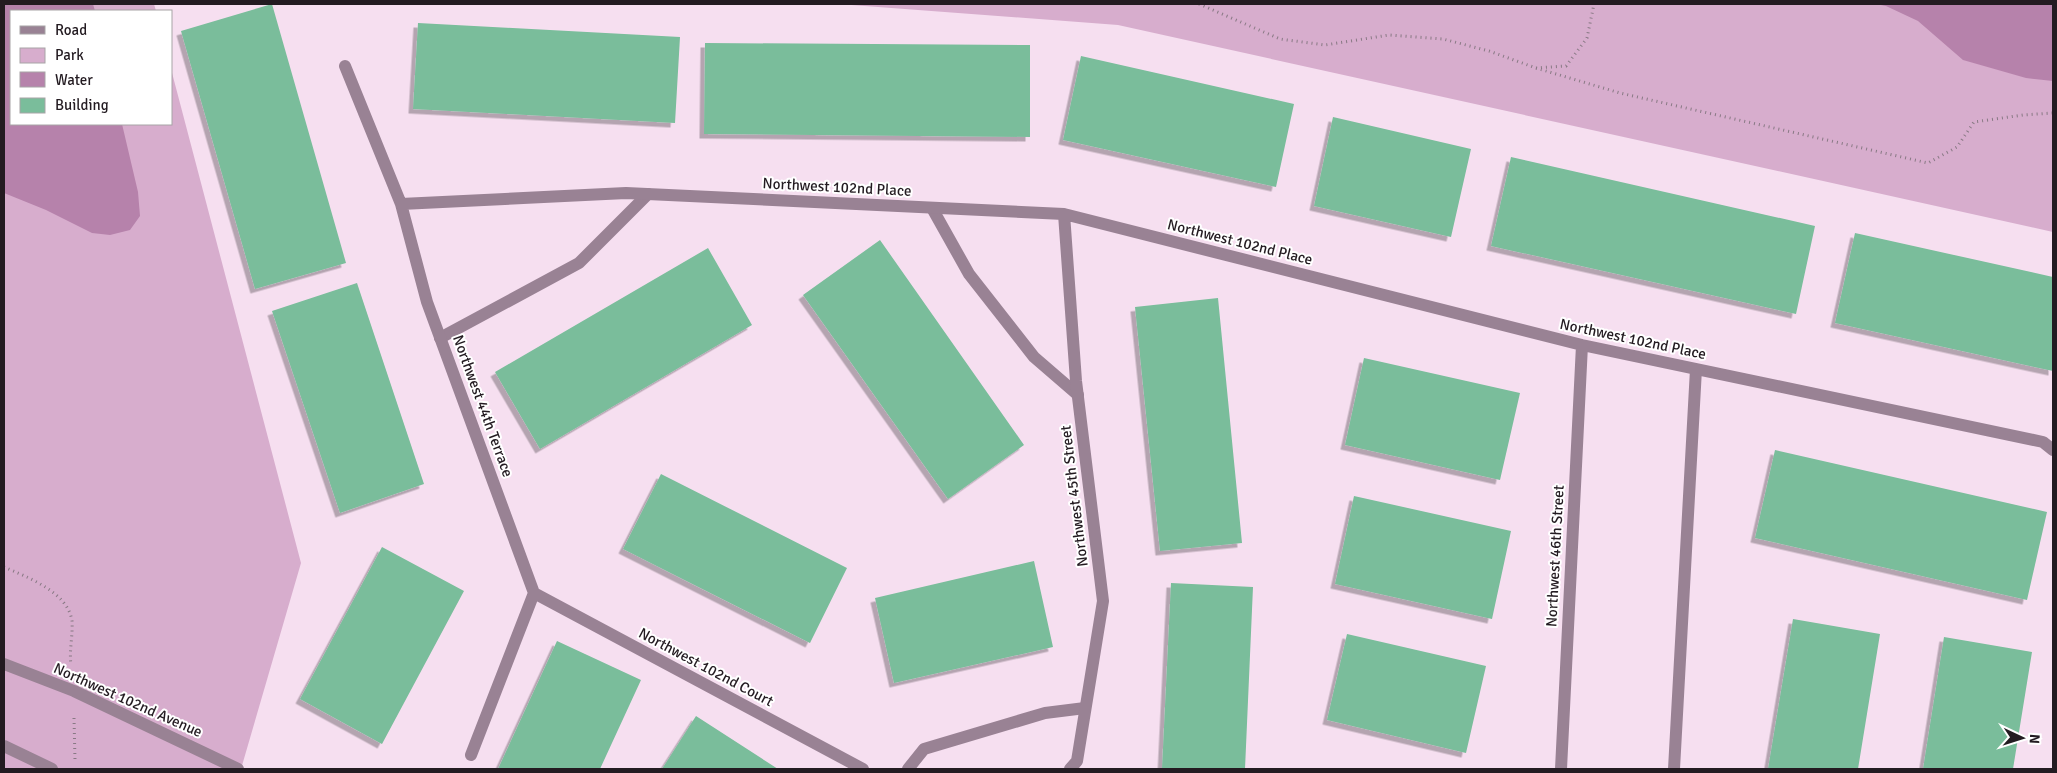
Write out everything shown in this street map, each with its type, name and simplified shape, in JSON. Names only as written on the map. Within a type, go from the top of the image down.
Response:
[{"type":"street","name":"Northwest 44th Terrace","points":[[345,66],[401,204],[427,302],[534,593]]},
{"type":"street","name":"Northwest 102nd Place","points":[[401,204],[626,193],[1064,214],[1582,345],[2043,442],[2053,450]]},
{"type":"street","points":[[440,338],[579,263],[648,194]]},
{"type":"street","points":[[932,208],[969,274],[1034,356],[1078,395]]},
{"type":"street","name":"Northwest 45th Street","points":[[1064,214],[1078,395],[1103,601],[1077,761],[1070,769]]},
{"type":"street","name":"Northwest 46th Street","points":[[1561,769],[1582,345]]},
{"type":"street","points":[[1674,769],[1696,370]]},
{"type":"street","points":[[471,755],[534,593]]},
{"type":"street","name":"Northwest 102nd Court","points":[[534,593],[862,769]]},
{"type":"street","name":"Northwest 102nd Avenue","points":[[4,664],[74,691],[238,769]]},
{"type":"street","points":[[908,769],[924,749],[1045,713],[1085,708]]},
{"type":"street","points":[[4,746],[52,769]]},
{"type":"path","points":[[1199,4],[1280,39],[1325,45],[1389,35],[1443,38],[1620,93],[1928,162],[1957,147],[1974,122],[2023,114],[2053,113]]},
{"type":"path","points":[[1536,68],[1566,66],[1587,38],[1594,4]]},
{"type":"path","points":[[4,567],[39,581],[63,602],[72,620],[70,654],[74,691],[75,769]]},
{"type":"green space","points":[[4,4],[154,4],[156,10],[10,10],[10,125],[172,125],[172,73],[301,563],[241,769],[4,769]]},
{"type":"green space","points":[[838,4],[2053,4],[2053,232],[1118,25]]},
{"type":"water","points":[[4,4],[93,4],[95,10],[10,10],[10,125],[122,125],[138,192],[140,216],[130,230],[110,235],[92,233],[46,210],[4,193]]},
{"type":"water","points":[[1876,4],[2053,4],[2053,81],[2026,78],[1963,60],[1918,21],[1886,6]]},
{"type":"building","points":[[272,4],[346,263],[255,289],[181,31]]},
{"type":"building","points":[[418,23],[680,37],[675,123],[413,109]]},
{"type":"building","points":[[705,43],[1030,45],[1030,137],[704,134]]},
{"type":"building","points":[[1081,56],[1294,104],[1276,187],[1063,140]]},
{"type":"building","points":[[1333,117],[1471,149],[1451,237],[1314,206]]},
{"type":"building","points":[[1511,157],[1815,226],[1796,314],[1491,246]]},
{"type":"building","points":[[1855,233],[2053,277],[2053,371],[1835,323]]},
{"type":"building","points":[[880,240],[1024,445],[948,499],[803,295]]},
{"type":"building","points":[[708,248],[752,325],[540,449],[495,372]]},
{"type":"building","points":[[357,283],[424,484],[340,513],[272,311]]},
{"type":"building","points":[[1218,298],[1242,543],[1160,551],[1135,307]]},
{"type":"building","points":[[1364,358],[1520,393],[1500,480],[1345,445]]},
{"type":"building","points":[[1775,450],[2047,512],[2027,600],[1755,538]]},
{"type":"building","points":[[661,474],[847,568],[810,643],[623,549]]},
{"type":"building","points":[[1354,496],[1511,531],[1492,619],[1335,584]]},
{"type":"building","points":[[382,547],[464,591],[382,744],[300,699]]},
{"type":"building","points":[[1034,561],[1053,647],[894,683],[875,598]]},
{"type":"building","points":[[1171,583],[1253,587],[1245,769],[1162,769]]},
{"type":"building","points":[[1793,619],[1880,634],[1858,769],[1768,769]]},
{"type":"building","points":[[1347,634],[1486,666],[1466,753],[1327,720]]},
{"type":"building","points":[[1944,637],[2032,652],[2013,769],[1923,769]]},
{"type":"building","points":[[557,641],[641,680],[600,769],[498,769]]},
{"type":"building","points":[[696,716],[778,769],[662,769]]}]
